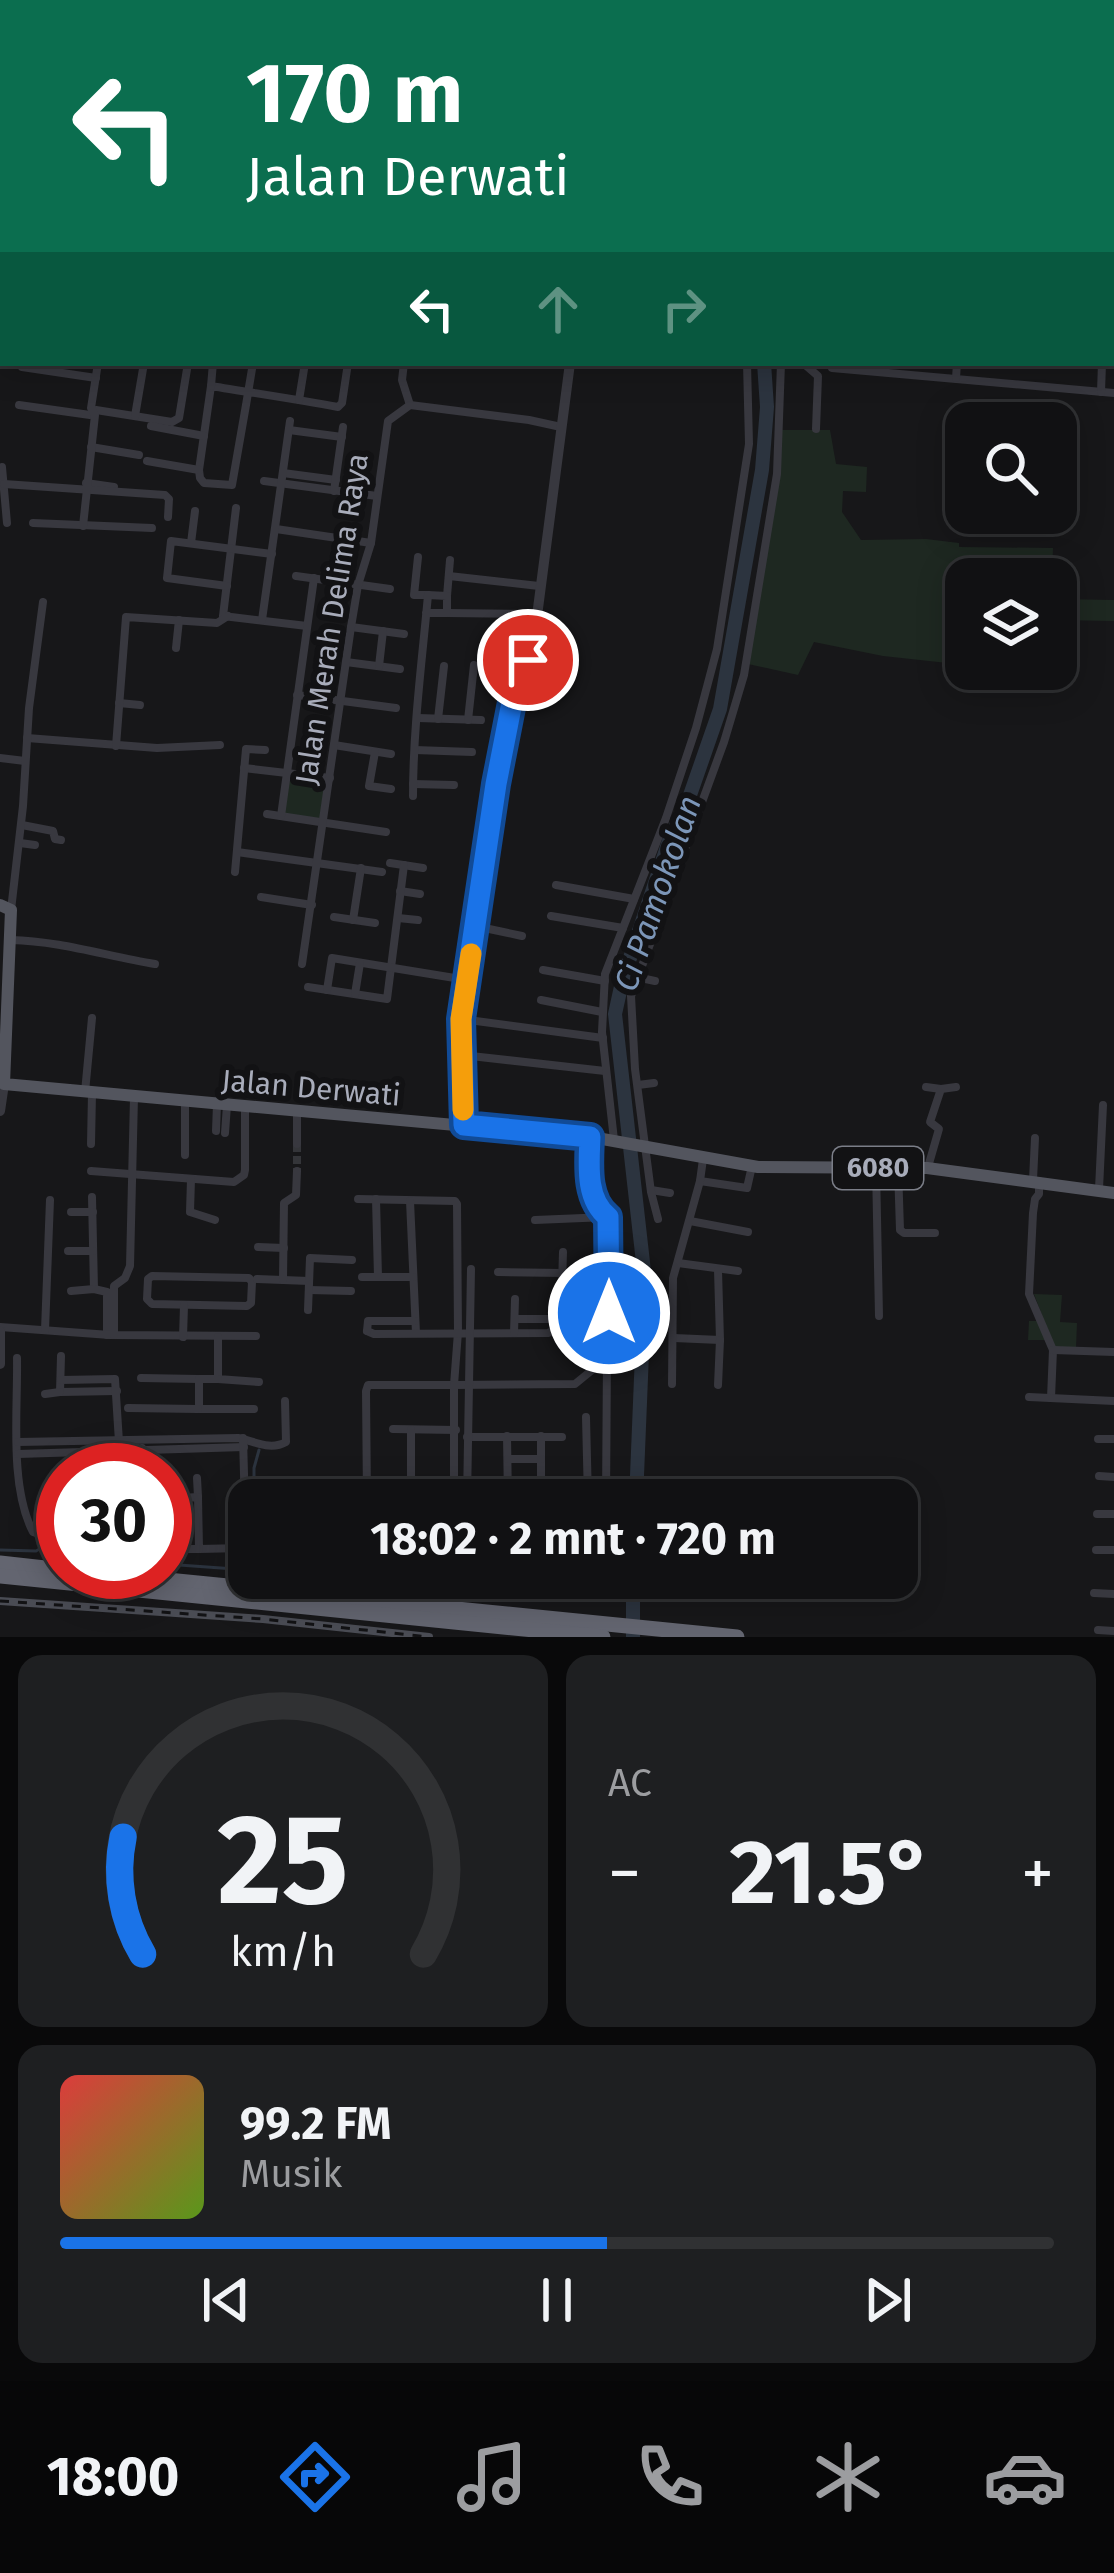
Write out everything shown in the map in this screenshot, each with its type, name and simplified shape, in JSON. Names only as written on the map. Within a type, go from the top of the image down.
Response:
[{"type":"highway","points":[[0,1563],[36,1567]]},
{"type":"highway","points":[[0,1576],[603,1637]]},
{"type":"highway","points":[[192,1582],[737,1637]]},
{"type":"main road","points":[[4,1084],[6,908]]},
{"type":"main road","name":"Jalan Derwati","points":[[4,1084],[593,1137],[752,1166],[927,1168],[1107,1192]]},
{"type":"street","points":[[83,526],[98,366]]},
{"type":"street","points":[[135,416],[143,366]]},
{"type":"street","points":[[19,404],[172,422],[179,418],[188,366]]},
{"type":"street","points":[[213,366],[200,478],[232,489],[253,366]]},
{"type":"street","points":[[299,400],[305,366]]},
{"type":"street","points":[[211,386],[340,406],[347,366]]},
{"type":"street","points":[[404,366],[402,380],[410,405],[561,427]]},
{"type":"street","points":[[459,1125],[461,1019],[504,743],[516,682],[532,650],[532,614],[570,366]]},
{"type":"street","points":[[616,1140],[605,1071],[604,981],[674,795],[717,649],[749,444],[747,366]]},
{"type":"street","points":[[658,1219],[645,1145],[631,996],[724,742],[744,674],[777,474],[781,366]]},
{"type":"street","points":[[806,366],[818,376],[816,429]]},
{"type":"street","points":[[956,378],[957,366]]},
{"type":"street","points":[[1100,366],[1101,392]]},
{"type":"street","points":[[22,367],[96,378]]},
{"type":"street","points":[[832,368],[1114,393]]},
{"type":"street","name":"Jalan Merah Delima Raya","points":[[302,964],[351,627],[370,543],[388,421],[410,405]]},
{"type":"street","points":[[151,426],[204,436]]},
{"type":"street","points":[[262,620],[289,426],[342,432],[335,485]]},
{"type":"street","points":[[91,447],[199,470]]},
{"type":"street","points":[[2,467],[7,523]]},
{"type":"street","points":[[264,482],[282,478],[377,496]]},
{"type":"street","points":[[4,484],[165,495],[169,518]]},
{"type":"street","points":[[236,508],[223,616],[307,626]]},
{"type":"street","points":[[191,544],[195,511]]},
{"type":"street","points":[[33,524],[152,528]]},
{"type":"street","points":[[276,529],[370,543]]},
{"type":"street","points":[[226,586],[166,578],[171,541],[272,554]]},
{"type":"street","points":[[418,557],[414,595],[448,596]]},
{"type":"street","points":[[447,613],[450,560]]},
{"type":"street","points":[[296,576],[389,589]]},
{"type":"street","points":[[449,576],[536,586]]},
{"type":"street","points":[[281,816],[314,578]]},
{"type":"street","points":[[413,796],[428,595]]},
{"type":"street","points":[[6,908],[20,843],[43,602]]},
{"type":"street","points":[[426,613],[532,614]]},
{"type":"street","points":[[116,746],[126,617],[217,623],[228,616]]},
{"type":"street","points":[[176,648],[179,620]]},
{"type":"street","points":[[351,627],[404,634]]},
{"type":"street","points":[[379,666],[383,631]]},
{"type":"street","points":[[346,662],[400,669]]},
{"type":"street","points":[[468,720],[474,665]]},
{"type":"street","points":[[438,719],[444,666]]},
{"type":"street","points":[[297,694],[396,708]]},
{"type":"street","points":[[119,704],[140,705]]},
{"type":"street","points":[[418,718],[482,721]]},
{"type":"street","points":[[27,738],[116,746],[220,745]]},
{"type":"street","points":[[334,745],[391,754]]},
{"type":"street","points":[[235,872],[246,749],[265,751]]},
{"type":"street","points":[[415,750],[472,752]]},
{"type":"street","points":[[375,752],[369,786],[391,789]]},
{"type":"street","points":[[0,758],[25,761]]},
{"type":"street","points":[[244,768],[330,778]]},
{"type":"street","points":[[413,784],[454,785]]},
{"type":"street","points":[[267,814],[386,832]]},
{"type":"street","points":[[22,825],[52,831],[61,840]]},
{"type":"street","points":[[20,843],[35,844]]},
{"type":"street","points":[[237,852],[382,872]]},
{"type":"street","points":[[390,863],[423,868]]},
{"type":"street","points":[[308,987],[387,999],[404,865]]},
{"type":"street","points":[[353,920],[361,868]]},
{"type":"street","points":[[556,885],[634,899]]},
{"type":"street","points":[[400,891],[420,894]]},
{"type":"street","points":[[261,897],[312,905]]},
{"type":"street","points":[[551,916],[623,928]]},
{"type":"street","points":[[334,917],[374,923]]},
{"type":"street","points":[[398,918],[418,920]]},
{"type":"street","points":[[475,926],[522,937]]},
{"type":"street","points":[[9,940],[57,943],[155,964]]},
{"type":"street","points":[[327,990],[332,958],[467,980]]},
{"type":"street","points":[[356,994],[360,963]]},
{"type":"street","points":[[543,970],[604,981]]},
{"type":"street","points":[[637,976],[655,981]]},
{"type":"street","points":[[541,1000],[602,1012]]},
{"type":"street","points":[[91,1144],[92,1018]]},
{"type":"street","points":[[461,1019],[603,1039]]},
{"type":"street","points":[[462,1055],[605,1071]]},
{"type":"street","points":[[638,1084],[654,1083]]},
{"type":"street","points":[[0,1111],[4,1084]]},
{"type":"street","points":[[926,1087],[956,1087]]},
{"type":"street","points":[[927,1168],[939,1129],[929,1122],[941,1089]]},
{"type":"street","points":[[110,1335],[114,1286],[130,1266],[134,1097]]},
{"type":"street","points":[[184,1154],[185,1102]]},
{"type":"street","points":[[221,1132],[222,1105]]},
{"type":"street","points":[[1103,1105],[1107,1192]]},
{"type":"street","points":[[91,1171],[234,1182],[244,1175],[245,1107]]},
{"type":"street","points":[[297,1111],[297,1144]]},
{"type":"street","points":[[593,1137],[592,1191],[608,1217]]},
{"type":"street","points":[[1035,1138],[1033,1180],[1027,1192],[1033,1213],[1029,1294],[1053,1350],[1051,1398]]},
{"type":"street","points":[[672,1384],[673,1278],[704,1157]]},
{"type":"street","points":[[700,1181],[747,1188],[752,1166]]},
{"type":"street","points":[[876,1168],[879,1316]]},
{"type":"street","points":[[898,1168],[900,1230],[935,1233]]},
{"type":"street","points":[[283,1280],[284,1204],[296,1195],[297,1172]]},
{"type":"street","points":[[191,1179],[190,1212],[215,1220]]},
{"type":"street","points":[[651,1190],[670,1192]]},
{"type":"street","points":[[92,1197],[94,1289]]},
{"type":"street","points":[[358,1199],[457,1203],[458,1333],[467,1479]]},
{"type":"street","points":[[376,1199],[379,1277]]},
{"type":"street","points":[[45,1330],[50,1200]]},
{"type":"street","points":[[410,1201],[416,1333]]},
{"type":"street","points":[[71,1212],[93,1212]]},
{"type":"street","points":[[535,1220],[608,1217]]},
{"type":"street","points":[[606,1479],[608,1217]]},
{"type":"street","points":[[690,1220],[748,1232]]},
{"type":"street","points":[[258,1247],[284,1248]]},
{"type":"street","points":[[68,1251],[93,1251]]},
{"type":"street","points":[[415,1321],[368,1321],[367,1331],[556,1331],[561,1326],[563,1252]]},
{"type":"street","points":[[308,1310],[310,1258],[352,1260]]},
{"type":"street","points":[[679,1263],[738,1271]]},
{"type":"street","points":[[455,1479],[472,1269]]},
{"type":"street","points":[[718,1270],[718,1385]]},
{"type":"street","points":[[498,1272],[563,1273]]},
{"type":"street","points":[[150,1277],[251,1280],[248,1306],[184,1306],[149,1303],[150,1277]]},
{"type":"street","points":[[362,1277],[413,1277]]},
{"type":"street","points":[[257,1279],[350,1291]]},
{"type":"street","points":[[71,1291],[107,1292],[110,1335]]},
{"type":"street","points":[[514,1299],[514,1333]]},
{"type":"street","points":[[183,1337],[184,1306]]},
{"type":"street","points":[[514,1319],[561,1318]]},
{"type":"street","points":[[0,1359],[0,1329],[256,1336]]},
{"type":"street","points":[[218,1337],[218,1379]]},
{"type":"street","points":[[674,1338],[720,1340]]},
{"type":"street","points":[[1053,1350],[1114,1352]]},
{"type":"street","points":[[60,1393],[62,1356]]},
{"type":"street","points":[[367,1479],[368,1385],[575,1384],[609,1357]]},
{"type":"street","points":[[17,1358],[22,1495],[36,1531]]},
{"type":"street","points":[[141,1378],[259,1382]]},
{"type":"street","points":[[199,1379],[199,1409]]},
{"type":"street","points":[[61,1380],[116,1380],[119,1443]]},
{"type":"street","points":[[45,1394],[117,1390]]},
{"type":"street","points":[[1029,1397],[1114,1401]]},
{"type":"street","points":[[127,1443],[142,1439],[285,1444],[285,1401]]},
{"type":"street","points":[[128,1408],[254,1409]]},
{"type":"street","points":[[586,1417],[587,1479]]},
{"type":"street","points":[[393,1430],[456,1430]]},
{"type":"street","points":[[411,1430],[411,1479]]},
{"type":"street","points":[[507,1436],[508,1479]]},
{"type":"street","points":[[541,1436],[541,1478]]},
{"type":"street","points":[[467,1437],[562,1437]]},
{"type":"street","points":[[1098,1439],[1114,1439]]},
{"type":"street","points":[[18,1442],[52,1443]]},
{"type":"street","points":[[192,1447],[243,1443]]},
{"type":"street","points":[[243,1443],[245,1479]]},
{"type":"street","points":[[18,1454],[36,1452]]},
{"type":"street","points":[[508,1459],[541,1459]]},
{"type":"street","points":[[1099,1476],[1114,1477]]},
{"type":"street","points":[[197,1478],[199,1549]]},
{"type":"street","points":[[192,1497],[198,1497]]},
{"type":"street","points":[[1096,1514],[1114,1514]]},
{"type":"street","points":[[192,1549],[228,1548]]},
{"type":"street","points":[[1096,1550],[1114,1550]]},
{"type":"street","points":[[1094,1593],[1114,1594]]},
{"type":"street","points":[[1098,1630],[1114,1631]]},
{"type":"shaded area","points":[[780,430],[830,430],[836,464],[867,467],[866,492],[843,491],[842,512],[861,540],[926,539],[959,543],[959,547],[1053,548],[1053,558],[945,558],[945,663],[814,642],[798,675],[748,664]]},
{"type":"shaded area","points":[[1077,599],[1114,600],[1114,621],[1077,620]]},
{"type":"shaded area","points":[[289,775],[328,781],[322,821],[283,815]]},
{"type":"shaded area","points":[[1034,1294],[1062,1295],[1060,1322],[1077,1323],[1076,1348],[1055,1347],[1051,1340],[1028,1340],[1029,1321],[1042,1315]]},
{"type":"waterway","name":"Ci Pamokolan","points":[[637,1479],[645,1280],[615,1014],[670,838],[720,709],[762,470],[767,407],[764,366]]},
{"type":"waterway","points":[[254,1479],[259,1450]]},
{"type":"waterway","points":[[0,1550],[36,1551]]},
{"type":"waterway","points":[[192,1566],[228,1568]]},
{"type":"waterway","name":"Ci Pamokolan","points":[[633,1599],[633,1637]]},
{"type":"tunnel","points":[[297,1144],[297,1171]]},
{"type":"railway","points":[[0,1601],[263,1619],[429,1637]]},
{"type":"slow traffic","points":[[463,1110],[461,1019],[471,954]]},
{"type":"route","points":[[528,660],[516,682],[496,784],[461,1019],[464,1125],[590,1137],[592,1191],[608,1217],[609,1313]]}]
